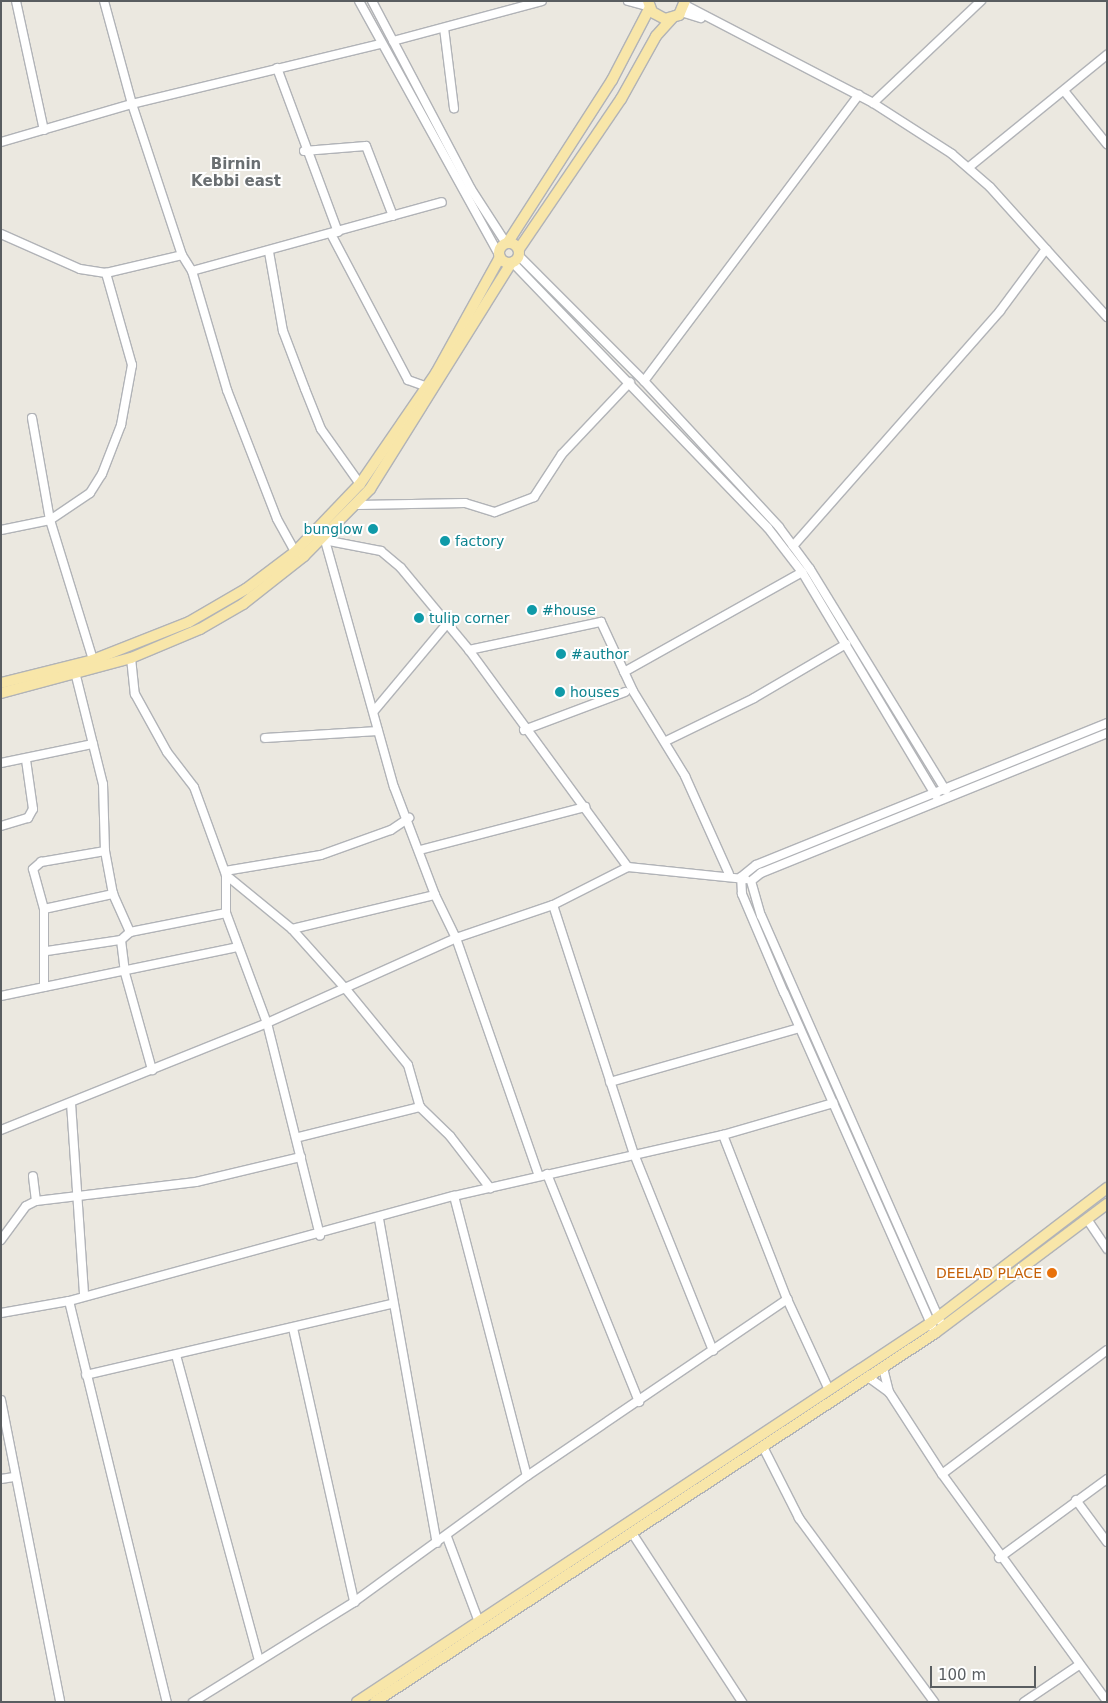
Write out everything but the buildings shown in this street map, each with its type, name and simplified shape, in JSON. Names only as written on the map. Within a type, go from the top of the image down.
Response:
[{"type":"main road","points":[[1,683],[93,660],[189,622],[246,589],[295,552],[360,484],[427,387],[507,242],[612,80],[649,4],[660,18],[681,9]]},
{"type":"main road","points":[[1,693],[76,676],[131,658],[222,618],[324,541],[358,505],[407,435],[515,258],[621,99],[656,36],[681,9]]},
{"type":"main road","points":[[507,242],[515,258]]},
{"type":"main road","points":[[499,256],[515,258]]},
{"type":"main road","points":[[357,1702],[933,1321],[1107,1188]]},
{"type":"main road","points":[[375,1702],[939,1331],[1107,1204]]},
{"type":"street","points":[[16,1],[44,130]]},
{"type":"street","points":[[104,1],[132,104],[182,255],[192,271],[227,390],[277,519],[295,552]]},
{"type":"street","points":[[359,1],[380,44],[499,256]]},
{"type":"street","points":[[372,1],[471,189],[507,242]]},
{"type":"street","points":[[393,41],[444,28],[522,3],[542,1]]},
{"type":"street","points":[[629,1],[649,4]]},
{"type":"street","points":[[873,103],[981,1]]},
{"type":"street","points":[[681,9],[859,95],[969,168],[1046,248],[1107,317]]},
{"type":"street","points":[[444,28],[454,108]]},
{"type":"street","points":[[1,142],[132,104],[380,44]]},
{"type":"street","points":[[969,168],[1065,92],[1107,55]]},
{"type":"street","points":[[277,68],[304,151],[335,233],[408,380],[427,387]]},
{"type":"street","points":[[1065,92],[1107,144]]},
{"type":"street","points":[[644,381],[859,95]]},
{"type":"street","points":[[304,151],[366,146],[393,216]]},
{"type":"street","points":[[192,271],[269,252],[442,202]]},
{"type":"street","points":[[1,234],[80,270],[106,273],[182,255]]},
{"type":"street","points":[[793,546],[1000,311],[1046,248]]},
{"type":"street","points":[[269,252],[283,331],[305,389],[322,429],[360,484]]},
{"type":"street","points":[[515,258],[644,381],[793,546],[949,796]]},
{"type":"street","points":[[515,258],[768,528],[802,572],[935,792],[938,801]]},
{"type":"street","points":[[1,530],[50,520],[90,492],[102,474],[123,416],[132,365],[106,273]]},
{"type":"street","points":[[358,505],[466,502],[495,512],[534,497],[562,454],[630,382]]},
{"type":"street","points":[[32,418],[50,520],[93,660]]},
{"type":"street","points":[[628,867],[585,806],[524,730],[469,650],[446,625],[401,568],[381,551],[363,545],[324,541],[394,786],[409,818],[435,896],[456,938],[543,1175],[639,1402]]},
{"type":"street","points":[[624,672],[802,572]]},
{"type":"street","points":[[469,650],[598,622],[604,625],[624,672],[666,741],[729,874]]},
{"type":"street","points":[[374,711],[446,625]]},
{"type":"street","points":[[666,741],[754,698],[846,644]]},
{"type":"street","points":[[131,658],[135,694],[167,752],[194,788],[225,873],[226,913],[266,1023],[299,1137],[301,1157],[320,1234]]},
{"type":"street","points":[[76,676],[103,784],[105,851],[113,894],[130,932]]},
{"type":"street","points":[[524,730],[625,692]]},
{"type":"street","points":[[740,877],[756,865],[1107,723]]},
{"type":"street","points":[[266,738],[346,736],[378,731]]},
{"type":"street","points":[[1,1130],[266,1023],[456,938],[553,905],[628,867],[729,874],[751,881],[949,796],[1106,733]]},
{"type":"street","points":[[1,763],[26,760],[93,744]]},
{"type":"street","points":[[1,826],[28,818],[33,809],[26,760]]},
{"type":"street","points":[[420,850],[585,806]]},
{"type":"street","points":[[225,873],[321,855],[391,830],[409,818]]},
{"type":"street","points":[[44,987],[47,951],[44,909],[33,869],[41,862],[105,851]]},
{"type":"street","points":[[225,873],[292,929],[345,988],[408,1065],[420,1107],[450,1136],[490,1188]]},
{"type":"street","points":[[740,877],[742,894],[799,1028],[939,1331]]},
{"type":"street","points":[[751,881],[761,916],[832,1076],[933,1321]]},
{"type":"street","points":[[44,909],[113,894]]},
{"type":"street","points":[[292,929],[435,896]]},
{"type":"street","points":[[553,905],[634,1154],[713,1350]]},
{"type":"street","points":[[47,951],[122,940],[130,932],[226,913]]},
{"type":"street","points":[[122,940],[125,973],[152,1070]]},
{"type":"street","points":[[1,996],[125,973],[237,947]]},
{"type":"street","points":[[610,1082],[799,1028]]},
{"type":"street","points":[[824,1080],[832,1076]]},
{"type":"street","points":[[71,1103],[84,1296]]},
{"type":"street","points":[[1,1313],[69,1301],[379,1219],[454,1196],[723,1134],[834,1103]]},
{"type":"street","points":[[299,1137],[420,1107]]},
{"type":"street","points":[[723,1134],[787,1299],[829,1390]]},
{"type":"street","points":[[1,1240],[26,1206],[36,1201],[196,1182],[301,1157]]},
{"type":"street","points":[[33,1176],[36,1201]]},
{"type":"street","points":[[454,1196],[527,1476]]},
{"type":"street","points":[[379,1219],[391,1304],[437,1543]]},
{"type":"street","points":[[1087,1219],[1107,1249]]},
{"type":"street","points":[[193,1702],[354,1602],[447,1537],[527,1476],[639,1402],[713,1350],[734,1332],[787,1299]]},
{"type":"street","points":[[69,1301],[167,1702]]},
{"type":"street","points":[[86,1375],[391,1304]]},
{"type":"street","points":[[293,1328],[354,1602]]},
{"type":"street","points":[[942,1474],[1107,1350]]},
{"type":"street","points":[[176,1355],[259,1660]]},
{"type":"street","points":[[883,1368],[889,1392],[942,1474],[999,1558],[1107,1701]]},
{"type":"street","points":[[868,1377],[889,1392]]},
{"type":"street","points":[[1,1400],[14,1477],[60,1702]]},
{"type":"street","points":[[763,1446],[799,1518],[934,1702]]},
{"type":"street","points":[[1,1479],[14,1477]]},
{"type":"street","points":[[999,1558],[1107,1479]]},
{"type":"street","points":[[1076,1500],[1107,1542]]},
{"type":"street","points":[[632,1533],[742,1702]]},
{"type":"street","points":[[447,1537],[479,1622]]},
{"type":"street","points":[[1024,1702],[1079,1666]]},
{"type":"place","name":"bunglow","points":[[373,529]]},
{"type":"place","name":"factory","points":[[445,541]]},
{"type":"place","name":"#house","points":[[532,610]]},
{"type":"place","name":"tulip corner","points":[[419,618]]},
{"type":"place","name":"#author","points":[[561,654]]},
{"type":"place","name":"houses","points":[[560,692]]},
{"type":"place","name":"DEELAD PLACE","points":[[1052,1273]]},
{"type":"district","name":"Birnin Kebbi east","points":[[236,172]]}]
